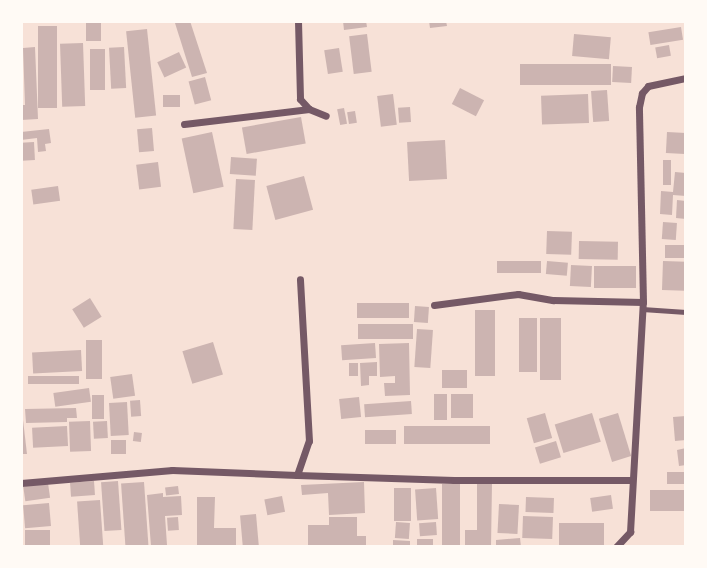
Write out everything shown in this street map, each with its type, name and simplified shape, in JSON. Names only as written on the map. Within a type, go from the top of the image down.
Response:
[{"type":"street","points":[[298,21],[300,99],[309,110]]},
{"type":"street","points":[[616,547],[630,532],[643,306],[639,107],[642,93],[648,86],[686,78]]},
{"type":"street","points":[[184,124],[309,110],[326,116]]},
{"type":"street","points":[[297,475],[309,441],[300,279]]},
{"type":"street","points":[[434,305],[518,294],[553,300],[643,306]]},
{"type":"street","points":[[21,483],[172,470],[454,480],[631,480]]},
{"type":"lane","points":[[643,306],[686,312]]},
{"type":"building","points":[[86,21],[101,21],[101,41],[86,41]]},
{"type":"building","points":[[190,21],[207,73],[192,77],[175,23]]},
{"type":"building","points":[[343,21],[366,21],[367,27],[344,30]]},
{"type":"building","points":[[429,21],[446,21],[447,26],[430,28]]},
{"type":"building","points":[[38,26],[57,26],[57,108],[38,108]]},
{"type":"building","points":[[681,27],[683,40],[650,45],[648,32]]},
{"type":"building","points":[[147,29],[156,116],[135,118],[126,31]]},
{"type":"building","points":[[367,34],[372,72],[354,74],[349,36]]},
{"type":"building","points":[[574,34],[611,37],[609,59],[572,56]]},
{"type":"building","points":[[83,43],[85,106],[62,107],[60,44]]},
{"type":"building","points":[[669,45],[671,56],[657,58],[655,47]]},
{"type":"building","points":[[35,47],[38,119],[21,120],[21,105],[25,105],[23,48]]},
{"type":"building","points":[[124,47],[126,88],[111,89],[109,48]]},
{"type":"building","points":[[339,48],[343,72],[328,74],[324,50]]},
{"type":"building","points":[[90,49],[105,49],[105,90],[90,90]]},
{"type":"building","points":[[179,52],[186,67],[164,78],[157,62]]},
{"type":"building","points":[[520,64],[611,64],[611,85],[520,85]]},
{"type":"building","points":[[613,66],[632,67],[631,83],[612,82]]},
{"type":"building","points":[[205,77],[211,100],[195,105],[189,81]]},
{"type":"building","points":[[460,88],[484,100],[476,116],[452,104]]},
{"type":"building","points":[[607,90],[609,121],[593,122],[591,91]]},
{"type":"building","points":[[393,94],[397,125],[381,127],[377,96]]},
{"type":"building","points":[[588,94],[589,123],[542,125],[541,96]]},
{"type":"building","points":[[163,95],[180,95],[180,107],[163,107]]},
{"type":"building","points":[[410,107],[411,122],[399,123],[398,108]]},
{"type":"building","points":[[344,108],[347,124],[340,125],[337,109]]},
{"type":"building","points":[[355,111],[357,123],[349,124],[347,112]]},
{"type":"building","points":[[301,117],[306,144],[247,154],[242,127]]},
{"type":"building","points":[[152,128],[154,151],[139,152],[137,129]]},
{"type":"building","points":[[49,129],[51,143],[45,144],[46,151],[38,152],[37,138],[21,140],[21,132]]},
{"type":"building","points":[[212,132],[224,187],[193,193],[182,138]]},
{"type":"building","points":[[667,132],[686,133],[685,154],[666,153]]},
{"type":"building","points":[[445,140],[447,179],[409,181],[407,142]]},
{"type":"building","points":[[34,142],[35,160],[22,161],[21,143]]},
{"type":"building","points":[[231,157],[257,159],[256,176],[230,174]]},
{"type":"building","points":[[663,160],[671,160],[671,185],[663,185]]},
{"type":"building","points":[[158,162],[161,187],[139,189],[136,165]]},
{"type":"building","points":[[675,172],[686,173],[686,196],[673,195],[672,215],[660,214],[661,191],[673,192]]},
{"type":"building","points":[[304,176],[313,210],[275,220],[266,186]]},
{"type":"building","points":[[236,179],[255,180],[252,230],[233,229]]},
{"type":"building","points":[[58,186],[60,201],[33,205],[31,190]]},
{"type":"building","points":[[677,200],[686,201],[686,219],[676,218]]},
{"type":"building","points":[[663,222],[677,223],[676,240],[662,239]]},
{"type":"building","points":[[547,231],[572,232],[571,255],[546,254]]},
{"type":"building","points":[[579,241],[618,242],[618,260],[579,259]]},
{"type":"building","points":[[665,245],[686,245],[686,258],[665,258]]},
{"type":"building","points":[[497,261],[541,261],[541,273],[497,273]]},
{"type":"building","points":[[547,261],[568,263],[567,276],[546,274]]},
{"type":"building","points":[[663,261],[686,262],[685,291],[662,290]]},
{"type":"building","points":[[571,265],[592,266],[591,287],[570,286]]},
{"type":"building","points":[[594,266],[636,266],[636,288],[594,288]]},
{"type":"building","points":[[90,298],[102,317],[84,328],[72,309]]},
{"type":"building","points":[[357,303],[409,303],[409,318],[357,318]]},
{"type":"building","points":[[415,306],[429,307],[428,323],[414,322]]},
{"type":"building","points":[[475,310],[495,310],[495,376],[475,376]]},
{"type":"building","points":[[519,318],[537,318],[537,372],[519,372]]},
{"type":"building","points":[[540,318],[561,318],[561,380],[540,380]]},
{"type":"building","points":[[358,324],[413,324],[413,339],[358,339]]},
{"type":"building","points":[[417,329],[433,330],[430,368],[414,367]]},
{"type":"building","points":[[86,340],[102,340],[102,379],[86,379]]},
{"type":"building","points":[[213,342],[223,375],[192,384],[182,351]]},
{"type":"building","points":[[375,343],[376,358],[342,360],[341,345]]},
{"type":"building","points":[[409,343],[410,395],[385,396],[384,383],[395,383],[395,376],[380,377],[379,344]]},
{"type":"building","points":[[81,350],[82,371],[33,374],[32,353]]},
{"type":"building","points":[[377,362],[377,376],[369,376],[369,385],[361,386],[360,363]]},
{"type":"building","points":[[349,363],[358,363],[358,376],[349,376]]},
{"type":"building","points":[[442,370],[467,370],[467,388],[442,388]]},
{"type":"building","points":[[132,374],[135,396],[113,399],[110,377]]},
{"type":"building","points":[[28,376],[79,376],[79,384],[28,384]]},
{"type":"building","points":[[89,388],[91,402],[55,407],[53,393]]},
{"type":"building","points":[[434,394],[447,394],[447,420],[434,420]]},
{"type":"building","points":[[451,394],[473,394],[473,418],[451,418]]},
{"type":"building","points":[[92,395],[104,395],[104,419],[92,419]]},
{"type":"building","points":[[359,397],[361,417],[341,419],[339,399]]},
{"type":"building","points":[[140,400],[141,416],[131,417],[130,401]]},
{"type":"building","points":[[411,401],[412,414],[365,417],[364,404]]},
{"type":"building","points":[[127,402],[129,435],[111,436],[109,403]]},
{"type":"building","points":[[76,408],[77,418],[67,418],[67,422],[26,423],[25,409]]},
{"type":"building","points":[[545,413],[552,438],[534,443],[527,418]]},
{"type":"building","points":[[592,413],[601,442],[563,453],[555,424]]},
{"type":"building","points":[[618,413],[631,456],[612,462],[599,419]]},
{"type":"building","points":[[686,416],[686,440],[675,441],[673,417]]},
{"type":"building","points":[[23,420],[27,454],[21,454]]},
{"type":"building","points":[[90,421],[91,451],[70,452],[69,422]]},
{"type":"building","points":[[107,421],[108,438],[94,439],[93,422]]},
{"type":"building","points":[[67,426],[68,446],[33,448],[32,428]]},
{"type":"building","points":[[404,426],[490,426],[490,444],[404,444]]},
{"type":"building","points":[[365,430],[396,430],[396,444],[365,444]]},
{"type":"building","points":[[134,432],[142,433],[141,442],[133,441]]},
{"type":"building","points":[[111,440],[126,440],[126,454],[111,454]]},
{"type":"building","points":[[556,441],[561,457],[540,464],[535,447]]},
{"type":"building","points":[[686,448],[686,465],[679,466],[677,450]]},
{"type":"building","points":[[667,472],[686,472],[686,484],[667,484]]},
{"type":"building","points":[[94,481],[95,495],[71,497],[70,483]]},
{"type":"building","points":[[118,481],[121,530],[104,531],[101,482]]},
{"type":"building","points":[[144,482],[149,547],[125,547],[121,484]]},
{"type":"building","points":[[364,482],[365,513],[329,515],[328,493],[302,495],[301,485]]},
{"type":"building","points":[[48,483],[50,498],[25,501],[23,486]]},
{"type":"building","points":[[477,483],[492,483],[491,547],[465,547],[465,530],[477,530]]},
{"type":"building","points":[[442,484],[460,484],[460,547],[442,547]]},
{"type":"building","points":[[178,486],[179,494],[166,496],[165,488]]},
{"type":"building","points":[[394,488],[411,488],[411,521],[394,521]]},
{"type":"building","points":[[436,488],[438,519],[417,520],[415,489]]},
{"type":"building","points":[[650,490],[686,490],[686,511],[650,511]]},
{"type":"building","points":[[163,493],[163,497],[181,496],[182,515],[165,516],[167,545],[151,546],[147,495]]},
{"type":"building","points":[[611,495],[613,509],[592,512],[590,498]]},
{"type":"building","points":[[282,496],[285,512],[267,515],[264,499]]},
{"type":"building","points":[[197,497],[215,497],[214,528],[236,528],[236,546],[197,545]]},
{"type":"building","points":[[526,497],[554,498],[553,513],[525,512]]},
{"type":"building","points":[[100,500],[103,547],[80,547],[77,502]]},
{"type":"building","points":[[49,503],[51,526],[25,528],[23,505]]},
{"type":"building","points":[[499,504],[519,505],[517,534],[497,533]]},
{"type":"building","points":[[256,514],[259,547],[243,547],[240,515]]},
{"type":"building","points":[[523,516],[553,517],[552,539],[522,538]]},
{"type":"building","points":[[178,517],[179,530],[168,531],[167,518]]},
{"type":"building","points":[[329,517],[357,517],[357,536],[366,536],[366,547],[308,547],[308,525],[329,525]]},
{"type":"building","points":[[396,522],[410,523],[409,539],[395,538]]},
{"type":"building","points":[[436,522],[437,535],[420,536],[419,523]]},
{"type":"building","points":[[559,523],[604,523],[604,545],[559,545]]},
{"type":"building","points":[[25,530],[50,530],[50,547],[25,547]]},
{"type":"building","points":[[520,538],[521,547],[496,547],[496,540]]},
{"type":"building","points":[[417,539],[433,539],[433,547],[417,547]]},
{"type":"building","points":[[393,540],[410,541],[410,547],[393,547]]}]
